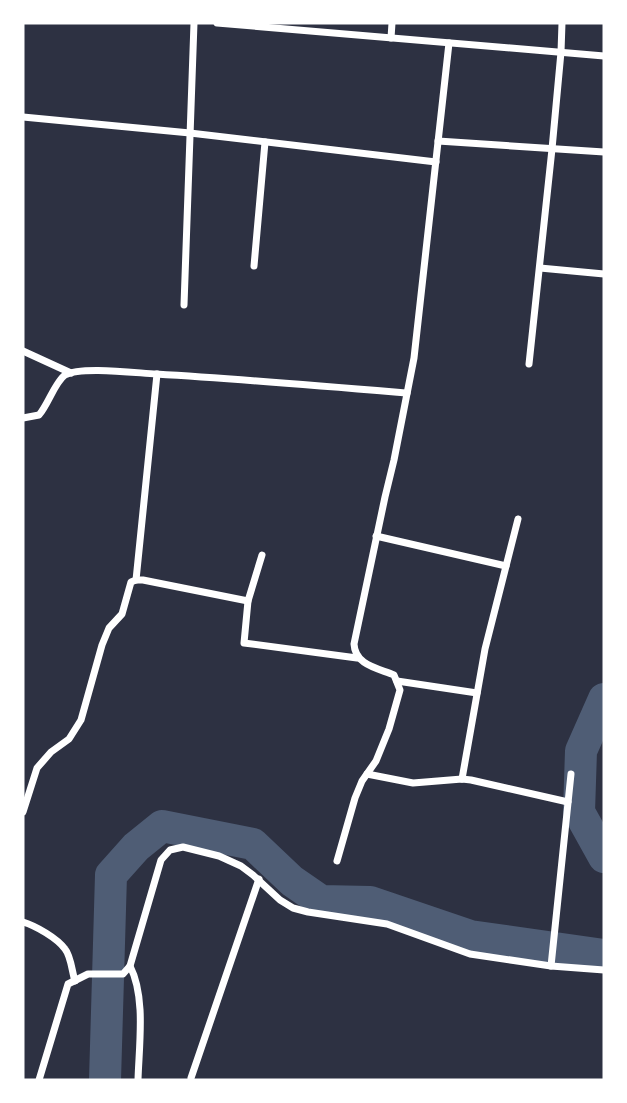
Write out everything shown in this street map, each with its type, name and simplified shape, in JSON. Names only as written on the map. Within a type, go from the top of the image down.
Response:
[{"type":"street","points":[[184,305],[194,23]]},
{"type":"street","points":[[217,23],[604,56]]},
{"type":"street","points":[[391,38],[392,23]]},
{"type":"street","points":[[529,364],[552,149],[562,23]]},
{"type":"street","points":[[357,658],[354,644],[414,358],[449,43]]},
{"type":"street","points":[[23,117],[190,133],[436,162]]},
{"type":"street","points":[[438,141],[604,152]]},
{"type":"street","points":[[254,265],[265,142]]},
{"type":"street","points":[[540,268],[604,274]]},
{"type":"street","points":[[23,351],[71,373]]},
{"type":"street","points":[[23,418],[39,415],[63,377],[71,373],[105,371],[243,379],[407,393]]},
{"type":"street","points":[[136,580],[157,374]]},
{"type":"street","points":[[462,779],[485,649],[518,519]]},
{"type":"street","points":[[376,536],[506,566]]},
{"type":"street","points":[[262,555],[248,601],[244,643],[357,658],[394,675],[400,690],[376,761],[362,781],[355,798],[337,861]]},
{"type":"street","points":[[23,812],[37,768],[51,752],[69,739],[80,720],[106,634],[122,614],[131,582],[136,580],[248,601]]},
{"type":"street","points":[[397,681],[477,693]]},
{"type":"street","points":[[367,774],[413,783],[462,779],[568,802]]},
{"type":"street","points":[[551,963],[571,774]]},
{"type":"street","points":[[39,1080],[68,984],[88,974],[123,974],[130,965],[161,860],[170,850],[183,847],[219,856],[241,866],[293,908],[387,924],[470,954],[604,970]]},
{"type":"street","points":[[191,1078],[259,879]]},
{"type":"street","points":[[23,922],[51,937],[67,950],[75,981]]},
{"type":"street","points":[[130,965],[137,979],[139,995],[138,1080]]},
{"type":"waterway","points":[[604,699],[581,751],[579,812],[604,857]]},
{"type":"waterway","points":[[105,1080],[111,875],[136,847],[162,826],[253,844],[292,881],[321,901],[370,902],[470,936],[604,955]]}]
